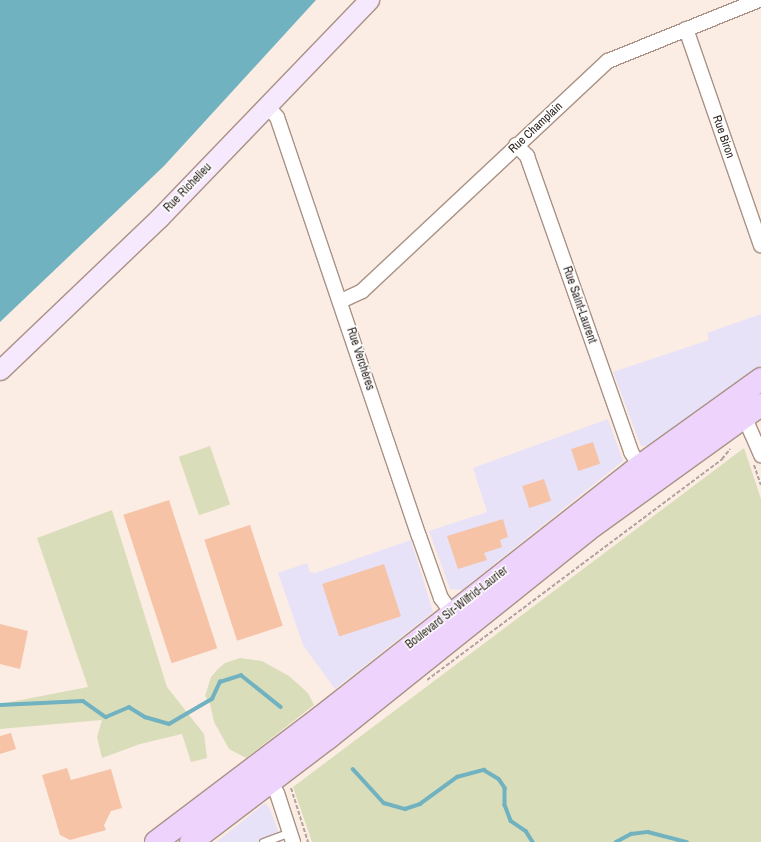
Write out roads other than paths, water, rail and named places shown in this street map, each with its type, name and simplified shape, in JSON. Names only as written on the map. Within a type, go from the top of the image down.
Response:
[{"type":"main road","name":"Rue Richelieu","points":[[0,370],[159,218],[369,0]]},
{"type":"main road","name":"Boulevard Sir-Wilfrid-Laurier","points":[[156,842],[273,777],[451,612],[640,466],[761,379]]},
{"type":"main road","name":"Boulevard Sir-Wilfrid-Laurier","points":[[191,842],[586,531],[753,410]]},
{"type":"street","name":"Rue Champlain","points":[[341,301],[362,290],[608,61],[759,0]]},
{"type":"street","name":"Rue Biron","points":[[686,29],[761,245]]},
{"type":"street","name":"Rue Verchères","points":[[267,106],[277,117],[441,598],[451,612]]},
{"type":"street","name":"Rue Saint-Laurent","points":[[516,146],[527,156],[631,452],[640,466]]},
{"type":"street","points":[[753,410],[761,455]]},
{"type":"street","points":[[273,777],[292,837]]},
{"type":"lane","points":[[263,842],[292,837]]},
{"type":"water","points":[[0,0],[316,0],[164,166],[0,322]]},
{"type":"waterway","points":[[0,705],[83,701],[106,717],[129,707],[145,717],[169,724],[212,699],[220,682],[241,675],[281,707]]},
{"type":"waterway","points":[[353,769],[384,803],[405,809],[420,804],[457,777],[484,770],[499,779],[505,788],[505,805],[511,821],[526,831],[533,842]]},
{"type":"waterway","points":[[616,842],[631,834],[648,832],[687,842]]}]
